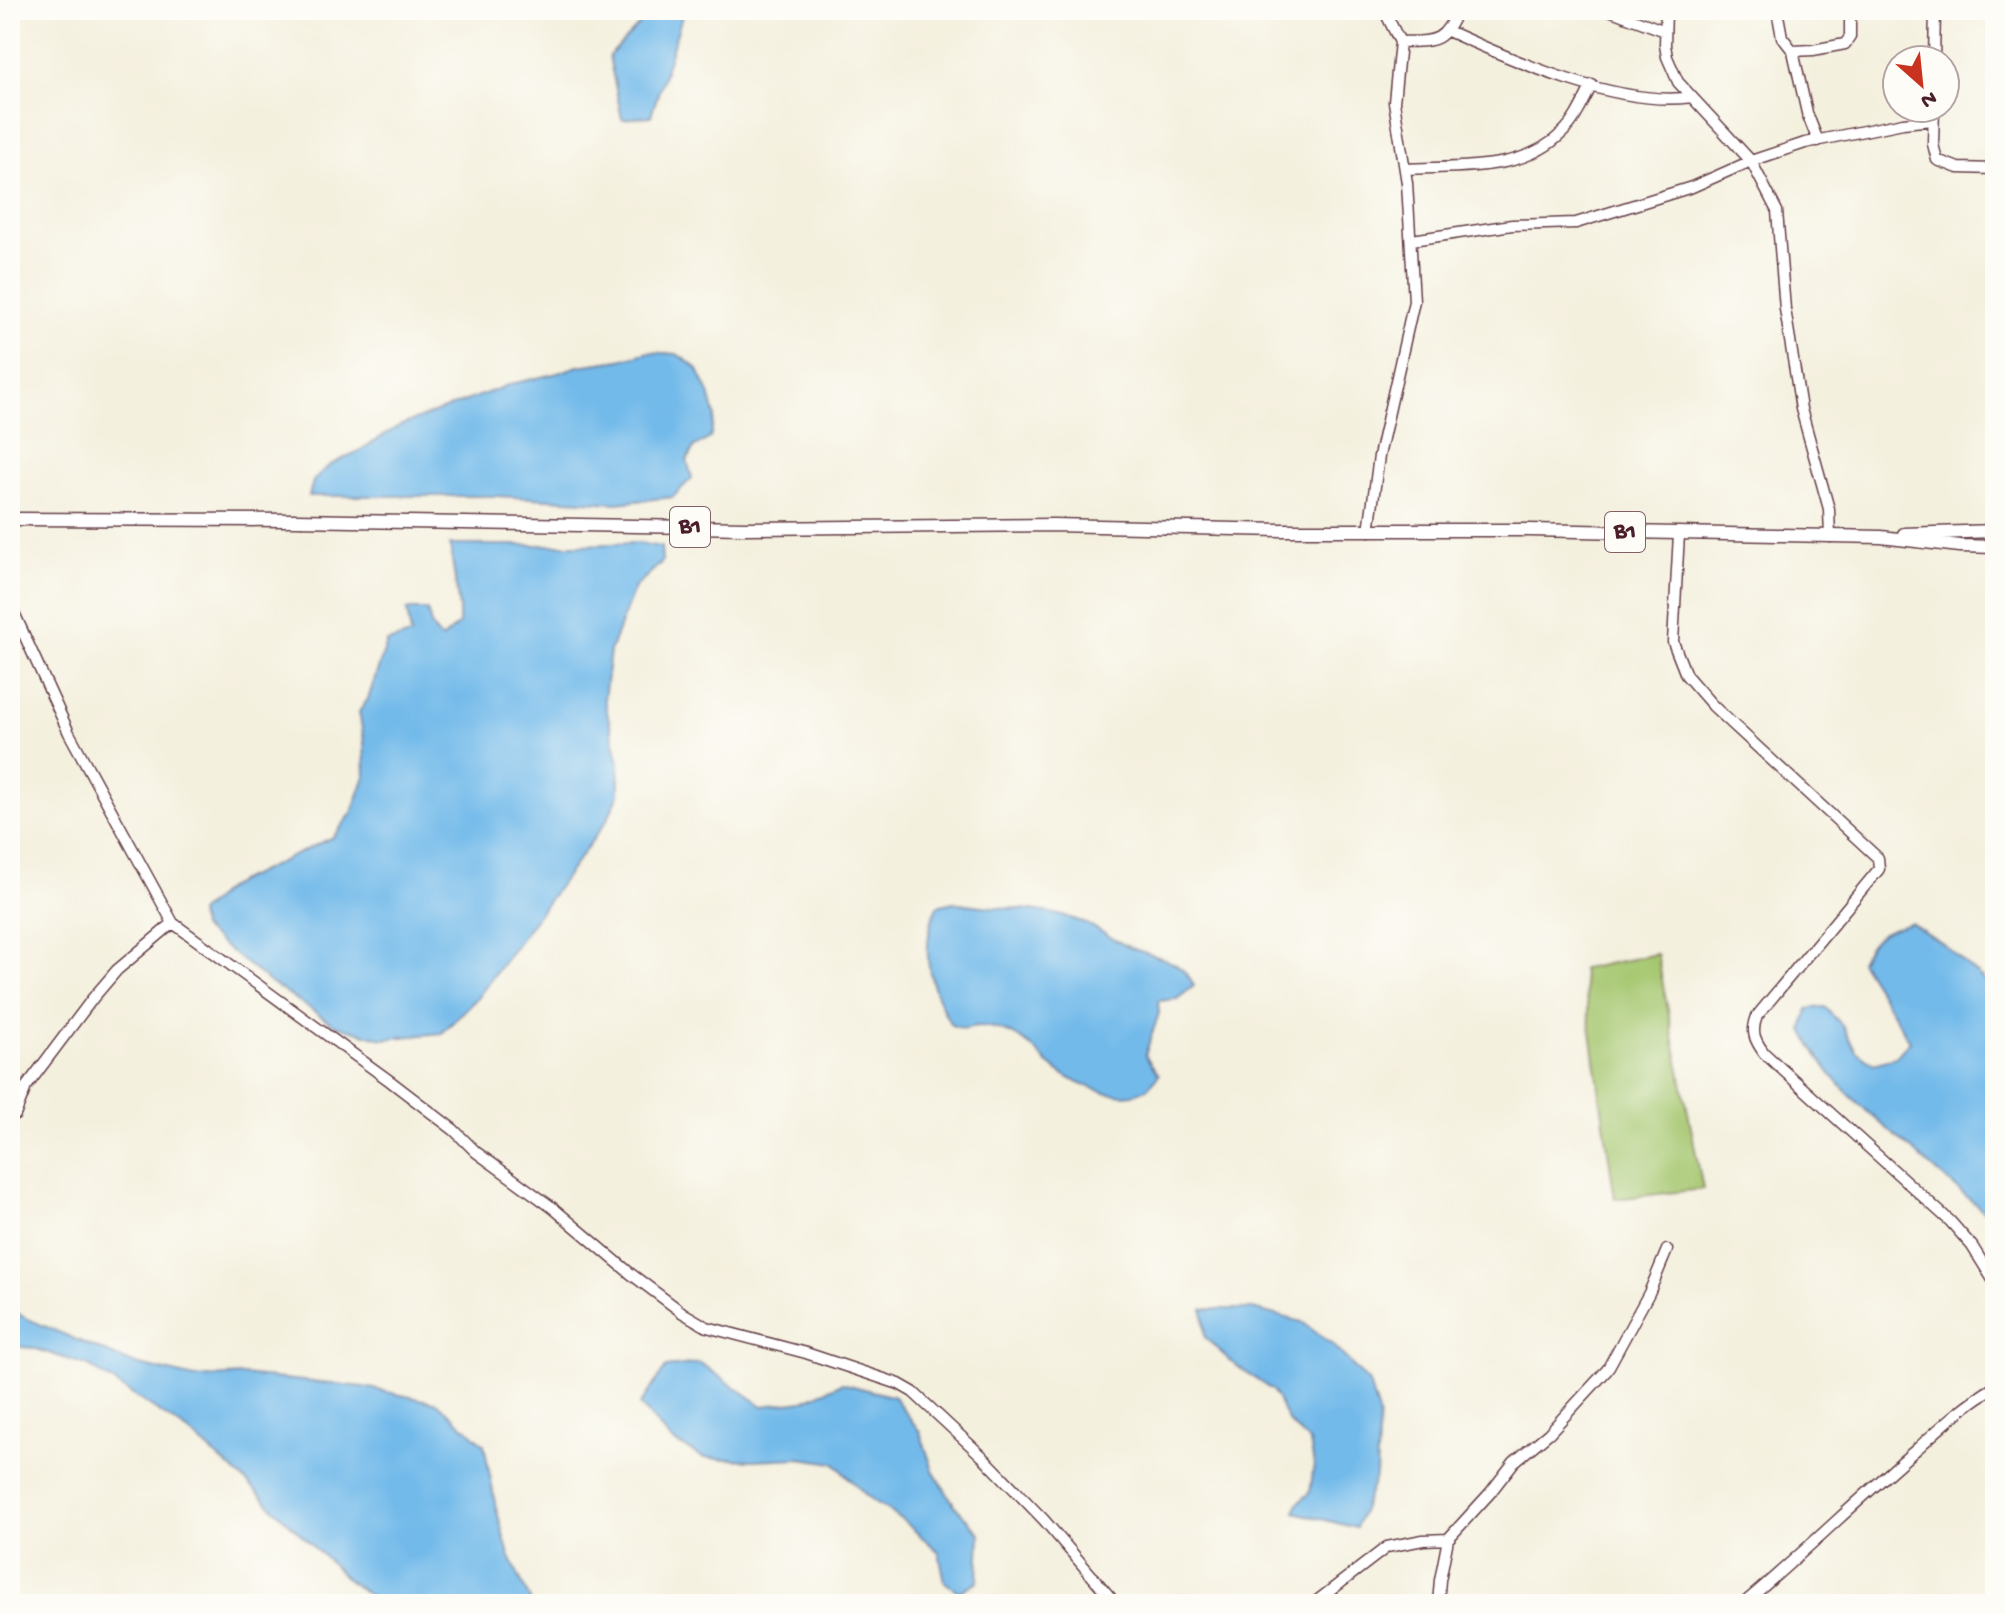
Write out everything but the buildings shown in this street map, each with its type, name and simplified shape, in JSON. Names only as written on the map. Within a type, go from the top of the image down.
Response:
[{"type":"main road","name":"B1","points":[[10,519],[746,528],[1053,525],[1369,531],[1529,530],[1881,537],[1995,547]]},
{"type":"main road","name":"B1","points":[[1881,537],[1908,533],[1995,531]]},
{"type":"street","points":[[1369,531],[1379,456],[1414,301],[1405,169],[1394,102],[1400,42],[1384,10]]},
{"type":"street","points":[[1400,42],[1437,39],[1448,31],[1457,10]]},
{"type":"street","points":[[1609,10],[1665,31]]},
{"type":"street","points":[[1666,10],[1667,57],[1678,82],[1751,161],[1777,211],[1792,356],[1801,409],[1829,509],[1830,537]]},
{"type":"street","points":[[1777,10],[1782,37],[1793,51],[1807,113],[1818,141]]},
{"type":"street","points":[[1793,51],[1845,44],[1850,37],[1850,10]]},
{"type":"street","points":[[1934,44],[1935,10]]},
{"type":"street","points":[[1448,31],[1508,59],[1592,85],[1658,101],[1692,97]]},
{"type":"street","points":[[1405,169],[1505,163],[1532,154],[1569,125],[1592,85]]},
{"type":"street","points":[[1412,240],[1512,225],[1576,223],[1692,187],[1751,161],[1818,141],[1898,124]]},
{"type":"street","points":[[1934,124],[1934,152],[1942,164],[1958,168],[1995,169]]},
{"type":"street","points":[[1679,534],[1673,642],[1686,675],[1713,706],[1878,858],[1879,869],[1757,1016],[1752,1029],[1756,1041],[1764,1053],[1950,1221],[1972,1246],[1995,1283]]},
{"type":"street","points":[[10,604],[69,733],[173,923],[390,1081],[683,1313],[707,1327],[806,1353],[899,1384],[913,1392],[982,1456],[1044,1520],[1116,1604]]},
{"type":"street","points":[[15,1115],[26,1087],[93,998],[117,970],[173,923]]},
{"type":"street","points":[[1438,1604],[1448,1539],[1514,1462],[1549,1433],[1607,1370],[1643,1306],[1667,1250]]},
{"type":"street","points":[[1743,1604],[1959,1412],[1995,1387]]},
{"type":"street","points":[[1313,1604],[1387,1547],[1448,1539]]},
{"type":"green space","points":[[1657,954],[1703,1189],[1615,1199],[1582,969]]},
{"type":"water","points":[[644,10],[684,10],[651,116],[622,119],[609,56],[641,23]]},
{"type":"water","points":[[649,352],[677,354],[697,368],[709,393],[715,416],[710,438],[694,447],[687,460],[692,478],[673,497],[617,503],[497,496],[309,496],[313,481],[330,465],[399,426],[511,384],[578,366]]},
{"type":"water","points":[[639,543],[661,547],[662,562],[635,587],[610,651],[604,699],[619,763],[619,794],[607,820],[478,997],[442,1033],[383,1039],[335,1025],[268,981],[201,928],[199,913],[228,887],[333,837],[352,813],[365,776],[359,712],[368,699],[387,642],[411,635],[407,610],[427,610],[432,628],[442,639],[459,624],[450,545]]},
{"type":"water","points":[[953,902],[1044,912],[1074,919],[1129,947],[1175,964],[1194,986],[1177,999],[1158,1001],[1159,1013],[1145,1055],[1159,1075],[1146,1089],[1135,1094],[1109,1093],[1081,1084],[1056,1070],[1029,1045],[1007,1032],[989,1027],[965,1029],[951,1025],[932,982],[928,937],[937,906]]},
{"type":"water","points":[[1911,923],[1943,944],[1995,990],[1995,1219],[1848,1093],[1824,1066],[1803,1030],[1808,1009],[1825,1007],[1842,1025],[1856,1051],[1874,1064],[1896,1057],[1910,1041],[1860,961],[1880,935]]},
{"type":"water","points":[[10,1307],[23,1317],[131,1363],[195,1378],[243,1375],[364,1387],[438,1403],[484,1444],[509,1555],[532,1604],[381,1604],[349,1581],[249,1484],[189,1432],[89,1366],[33,1348],[10,1346]]},
{"type":"water","points":[[1203,1309],[1253,1309],[1302,1322],[1335,1347],[1369,1383],[1379,1417],[1376,1475],[1356,1528],[1295,1512],[1298,1503],[1310,1493],[1314,1465],[1310,1442],[1289,1423],[1273,1391],[1231,1362],[1205,1337]]},
{"type":"water","points":[[700,1363],[763,1406],[803,1401],[842,1383],[894,1397],[920,1432],[933,1470],[955,1506],[980,1533],[978,1581],[959,1592],[945,1582],[939,1552],[905,1522],[867,1496],[834,1463],[800,1458],[704,1458],[671,1440],[640,1405],[666,1367]]}]
